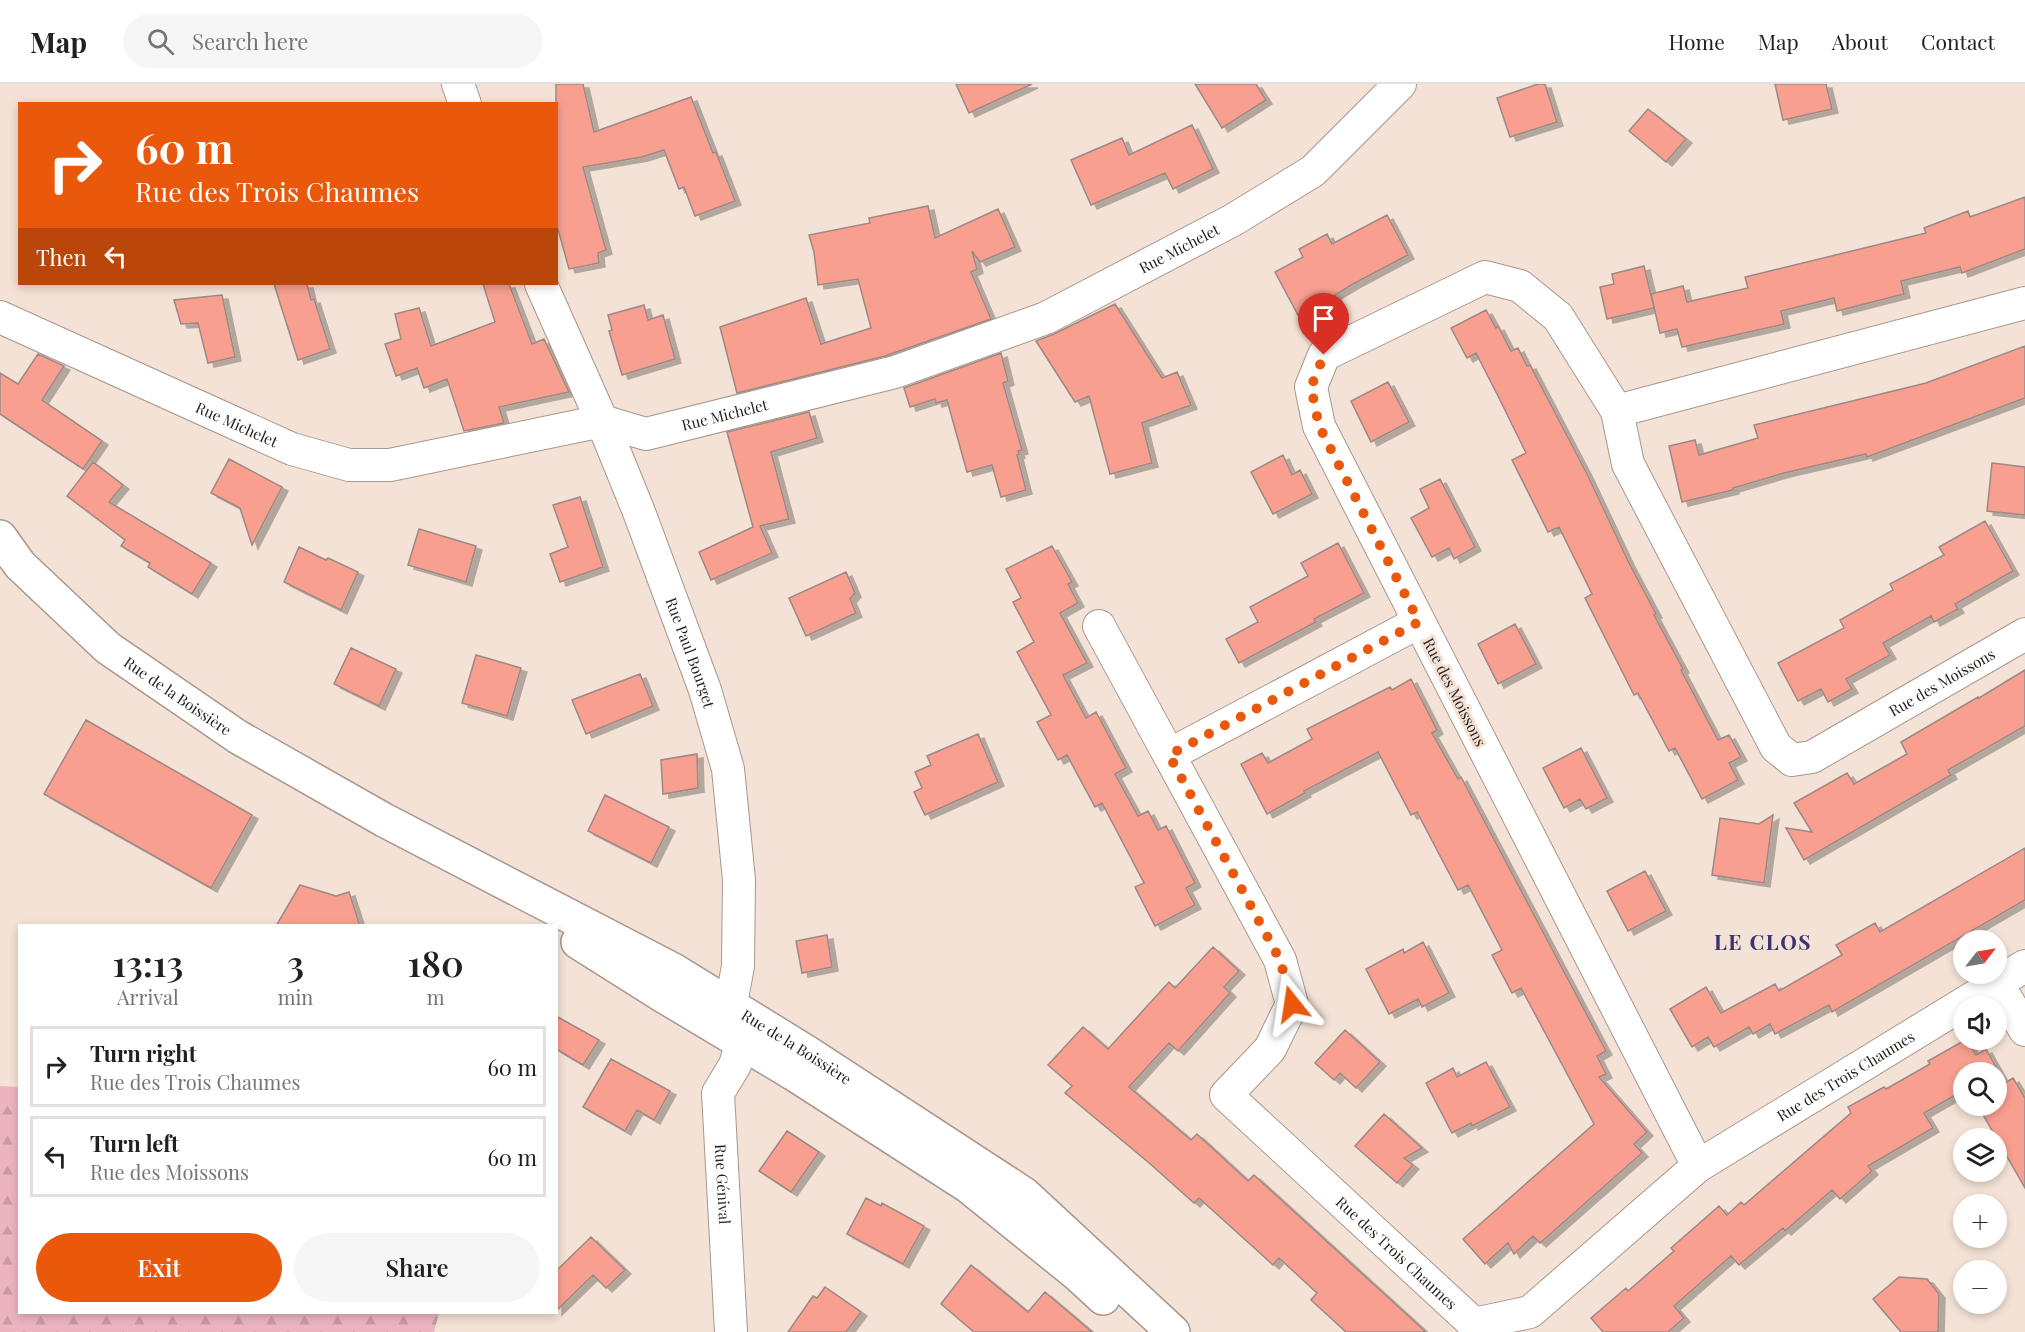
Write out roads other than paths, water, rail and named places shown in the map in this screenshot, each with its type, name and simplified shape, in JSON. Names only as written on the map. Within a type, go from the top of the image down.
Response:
[{"type":"main road","name":"Rue de la Boissière","points":[[0,537],[20,565],[108,648],[238,737],[384,820],[675,970],[731,1004],[1024,1194],[1173,1332]]},
{"type":"main road","name":"Rue de la Boissière","points":[[384,820],[549,924]]},
{"type":"main road","name":"Rue de la Boissière","points":[[558,929],[742,1042],[968,1186],[1077,1274],[1141,1332]]},
{"type":"street","points":[[458,84],[464,102]]},
{"type":"street","name":"Rue Michelet","points":[[0,317],[292,449],[349,465],[390,465],[602,421],[646,434],[895,372],[1046,318],[1233,220],[1313,171],[1400,84]]},
{"type":"street","name":"Rue des Moissons","points":[[1698,1166],[1319,426],[1311,387],[1324,355],[1485,277],[1520,286],[1558,318],[1617,411],[1628,464],[1776,747],[1792,760],[1812,757],[2025,634]]},
{"type":"street","name":"Rue Paul Bourget","points":[[541,285],[602,421],[639,512],[705,690],[728,769],[739,880],[738,966],[731,1004],[742,1042]]},
{"type":"street","points":[[1617,411],[2025,303]]},
{"type":"street","points":[[1169,755],[1419,622]]},
{"type":"street","name":"Rue des Trois Chaumes","points":[[1099,626],[1280,960],[1292,1004],[1270,1049],[1226,1095],[1474,1324],[1530,1312],[1698,1166],[1995,984]]},
{"type":"street","name":"Rue des Trois Chaumes","points":[[2007,977],[2025,966]]},
{"type":"street","points":[[1998,984],[2025,1030]]},
{"type":"street","name":"Rue Génival","points":[[731,1332],[718,1093],[735,1065],[742,1042]]},
{"type":"district","name":"LE CLOS","points":[[1763,941]]}]
